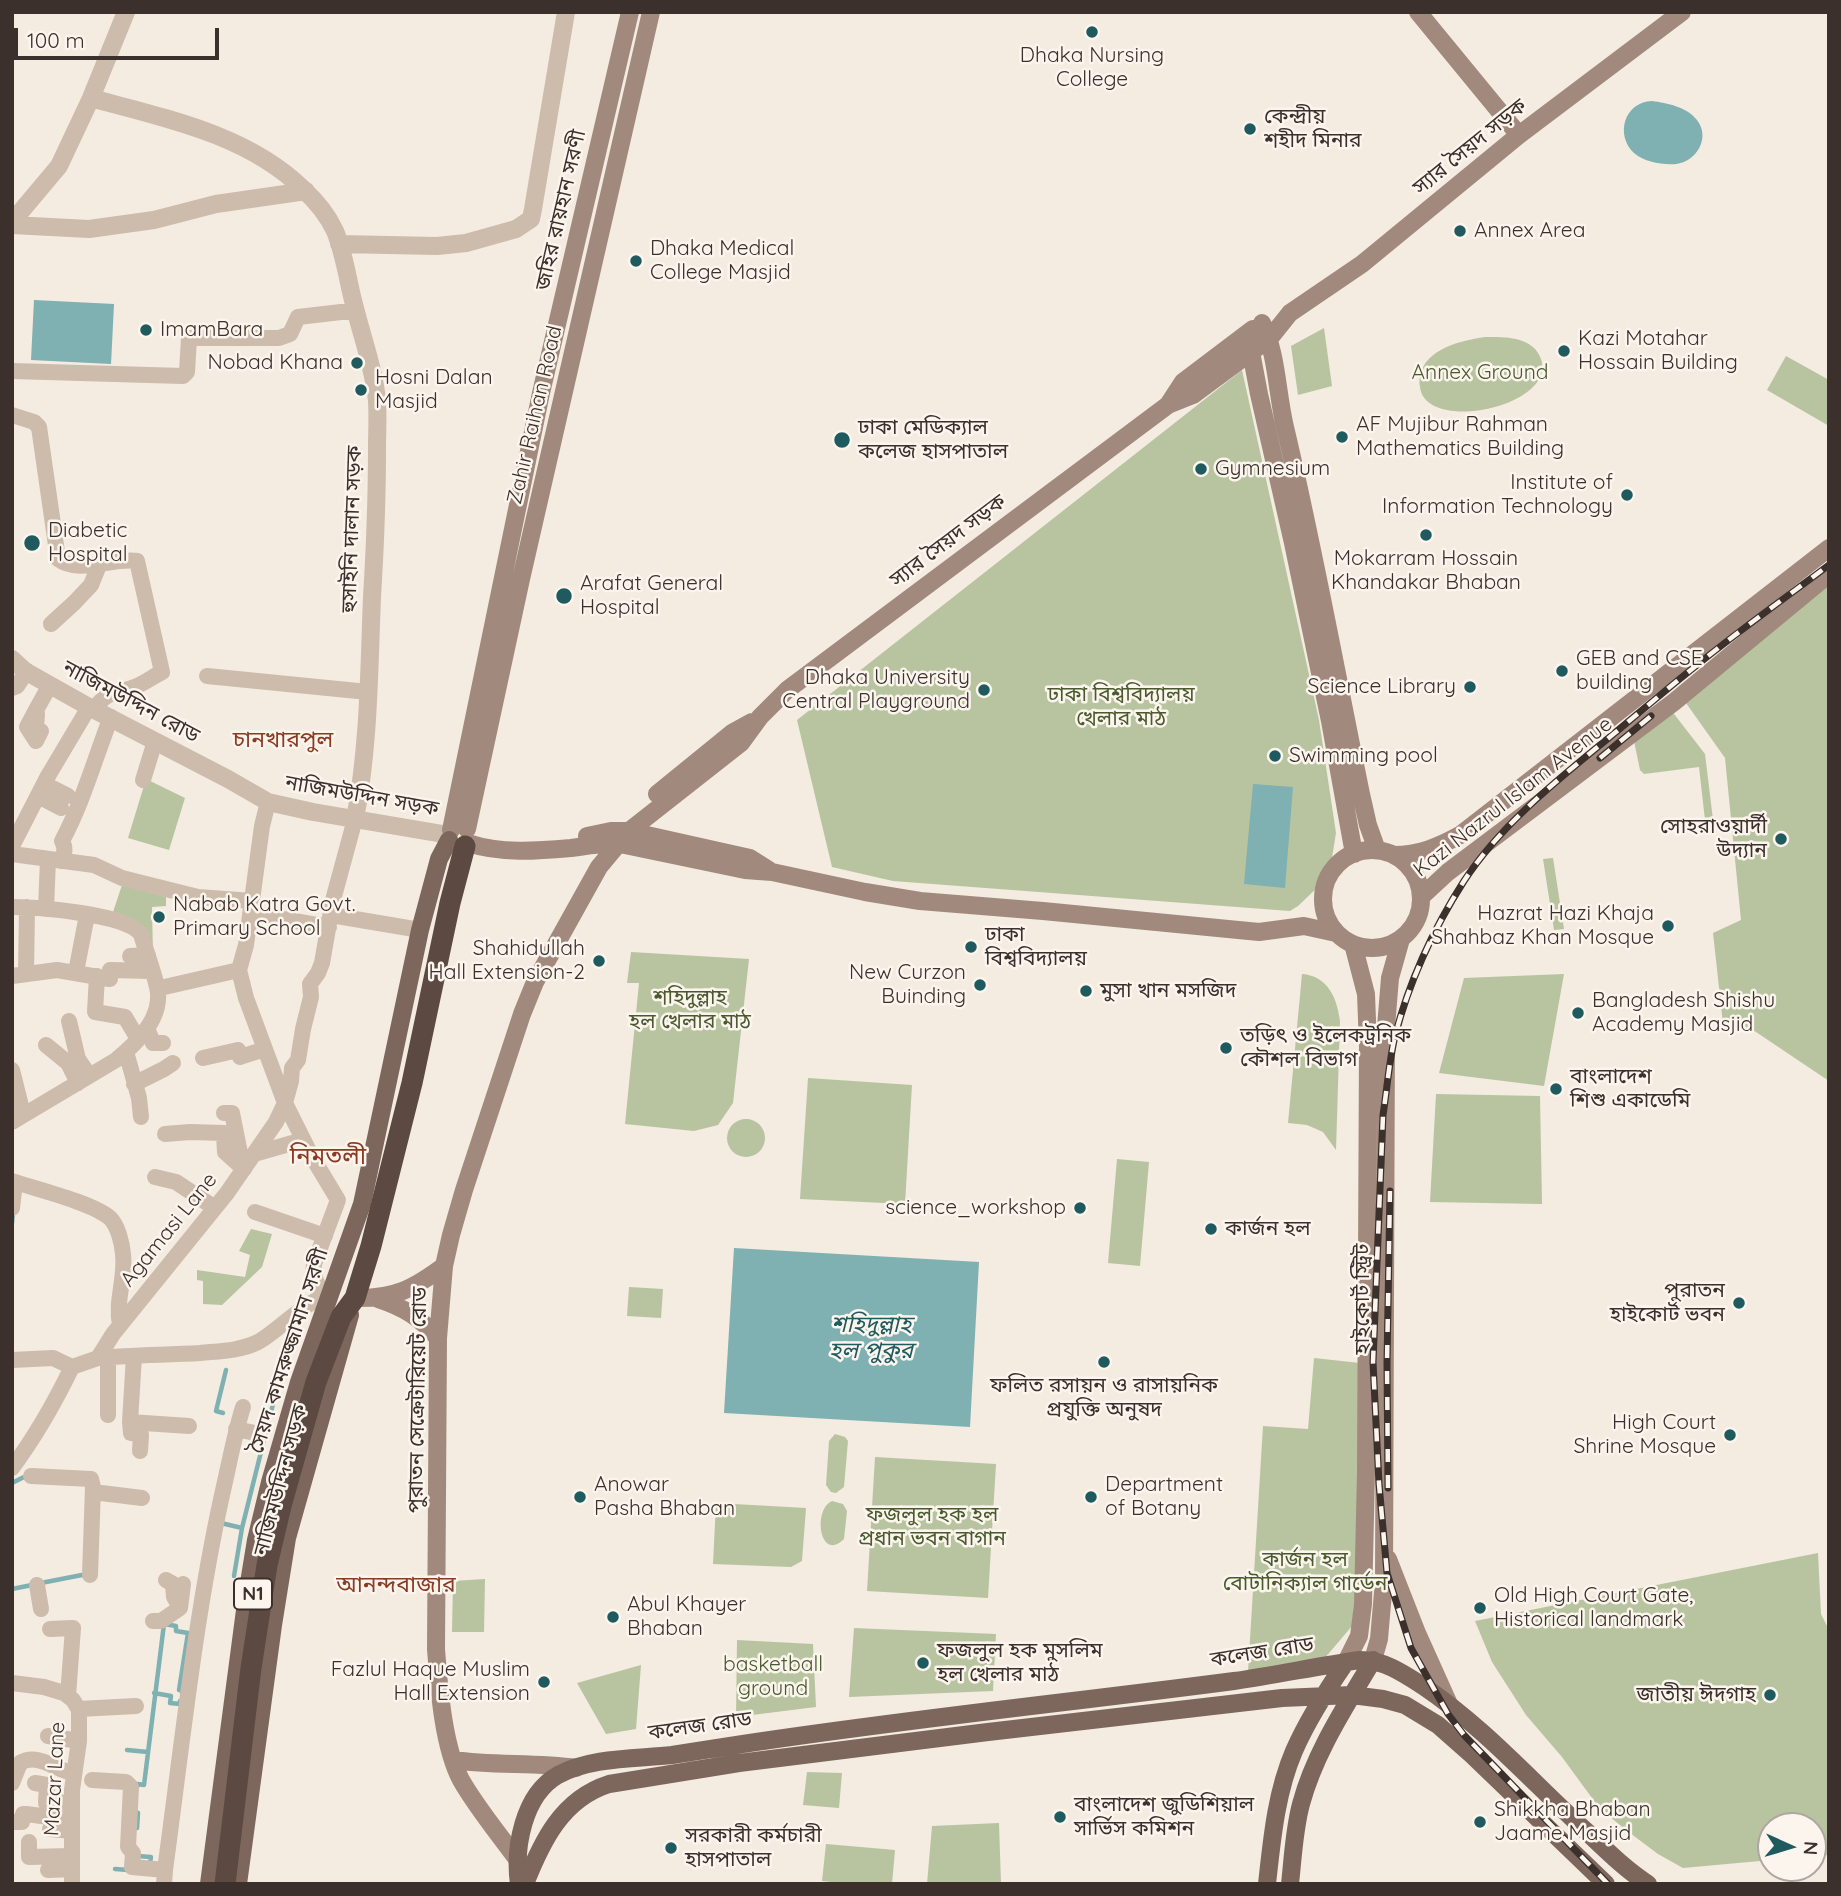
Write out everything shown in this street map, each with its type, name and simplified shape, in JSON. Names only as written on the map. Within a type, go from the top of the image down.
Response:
[{"type":"highway","points":[[338,1302],[354,1266],[459,838]]},
{"type":"highway","name":"N1","points":[[217,1884],[249,1619],[258,1567],[310,1376],[338,1302]]},
{"type":"highway","name":"N1","points":[[225,1884],[251,1668],[267,1565],[338,1302]]},
{"type":"main road","name":"জহির রায়হান সরণী","points":[[459,838],[541,393],[630,12]]},
{"type":"main road","name":"Zahir Raihan Road","points":[[459,838],[650,12]]},
{"type":"main road","name":"স্যার সৈয়দ সড়ক","points":[[616,837],[741,743],[760,717],[787,690],[1168,405],[1194,395],[1248,344],[1362,264],[1519,135],[1682,12]]},
{"type":"main road","points":[[1421,14],[1519,135]]},
{"type":"main road","points":[[1266,331],[1361,794],[1368,824],[1385,853]]},
{"type":"main road","points":[[1248,344],[1330,721],[1354,854]]},
{"type":"main road","name":"Kazi Nazrul Islam Avenue","points":[[1385,853],[1410,855],[1423,852],[1437,848],[1460,835],[1829,548]]},
{"type":"main road","name":"Kazi Nazrul Islam Avenue","points":[[1421,897],[1448,872],[1674,702],[1829,574]]},
{"type":"main road","points":[[459,838],[518,843],[616,837],[745,870],[772,872],[920,901],[1259,932],[1304,926],[1336,933],[1353,944],[1370,948],[1386,946],[1401,939],[1412,927],[1419,913],[1421,897],[1417,880],[1408,865],[1385,853],[1354,854],[1343,860],[1327,881],[1324,893],[1326,916],[1336,933]]},
{"type":"main road","name":"পুরাতন সেক্রেটারিয়েট রোড","points":[[517,1859],[460,1779],[443,1716],[436,1649],[438,1338],[444,1266],[464,1190],[526,1003],[616,837]]},
{"type":"main road","name":"সৈয়দ কামরুজ্জামান সরণী","points":[[209,1884],[256,1540],[285,1430],[338,1302],[439,859],[459,838]]},
{"type":"main road","points":[[1304,926],[1324,906]]},
{"type":"main road","name":"হাইকোর্ট স্ট্রিট","points":[[1373,1660],[1380,1639],[1384,1549],[1386,1027],[1390,978],[1401,939]]},
{"type":"main road","name":"হাইকোর্ট স্ট্রিট","points":[[1346,1662],[1356,1644],[1363,1604],[1366,1472],[1368,1046],[1366,994],[1353,944]]},
{"type":"main road","points":[[338,1302],[394,1295],[411,1288],[444,1266]]},
{"type":"main road","points":[[377,1299],[409,1311],[438,1338]]},
{"type":"main road","name":"নাজিমউদ্দিন সড়ক","points":[[238,1884],[287,1538],[338,1302]]},
{"type":"main road","points":[[1384,1549],[1448,1702]]},
{"type":"main road","points":[[1290,1884],[1296,1825],[1307,1784],[1322,1748],[1373,1660],[1402,1672],[1448,1702],[1612,1856],[1648,1884]]},
{"type":"main road","name":"কলেজ রোড","points":[[519,1884],[517,1859],[520,1833],[526,1816],[548,1783],[576,1768],[829,1730],[1237,1680],[1373,1660]]},
{"type":"main road","points":[[1267,1884],[1272,1837],[1285,1777],[1302,1733],[1346,1662]]},
{"type":"main road","name":"কলেজ রোড","points":[[525,1884],[541,1845],[559,1818],[583,1795],[594,1788],[609,1784],[739,1763],[988,1731],[1282,1698],[1352,1695],[1405,1705],[1438,1725],[1606,1884]]},
{"type":"main road","points":[[453,1760],[479,1764],[549,1764],[576,1768]]},
{"type":"street","points":[[12,223],[59,166],[91,98],[125,12]]},
{"type":"street","points":[[339,244],[437,246],[466,243],[516,229],[531,219],[566,12]]},
{"type":"street","name":"হুসাইনি দালান সড়ক","points":[[91,98],[227,139],[282,169],[306,191],[334,230],[370,358],[377,403],[377,485],[367,732],[363,779],[355,819]]},
{"type":"street","points":[[12,223],[89,229],[154,219],[216,204],[306,191]]},
{"type":"street","points":[[12,371],[183,376],[187,372],[189,338],[279,338],[290,334],[298,317],[356,313]]},
{"type":"street","points":[[12,415],[34,422],[41,433],[58,559],[77,567],[118,560],[137,561],[162,672],[135,687],[112,692],[91,708],[41,790],[12,846]]},
{"type":"street","points":[[51,624],[91,585],[100,563]]},
{"type":"street","name":"নাজিমউদ্দিন রোড","points":[[12,659],[27,671],[91,708],[268,802]]},
{"type":"street","points":[[12,688],[17,686],[27,671]]},
{"type":"street","points":[[207,676],[368,692]]},
{"type":"street","points":[[36,710],[50,685]]},
{"type":"street","points":[[55,860],[64,855],[65,846],[62,841],[79,807],[111,717]]},
{"type":"street","points":[[143,780],[155,741]]},
{"type":"street","points":[[41,790],[65,802]]},
{"type":"street","points":[[268,802],[262,826],[244,960],[239,970],[246,998],[285,1103],[303,1140],[339,1199]]},
{"type":"street","name":"নাজিমউদ্দিন সড়ক","points":[[268,802],[459,838]]},
{"type":"street","name":"Agamasi Lane","points":[[103,1358],[120,1325],[215,1208],[276,1122],[285,1103],[292,1068],[299,1060],[311,997],[310,984],[322,963],[343,860],[355,819]]},
{"type":"street","points":[[12,854],[94,865],[122,878],[198,897],[330,921],[421,930]]},
{"type":"street","points":[[46,909],[55,860]]},
{"type":"street","points":[[12,1070],[17,1118],[126,1052],[155,1016],[158,999],[158,987],[141,934],[137,928],[64,910],[20,907],[19,974],[57,970],[110,979],[110,970],[150,963]]},
{"type":"street","points":[[76,972],[87,915]]},
{"type":"street","points":[[130,956],[150,963]]},
{"type":"street","points":[[158,987],[239,970]]},
{"type":"street","points":[[97,976],[94,1012],[132,1016],[153,1043],[163,1043]]},
{"type":"street","points":[[69,1021],[83,1079]]},
{"type":"street","points":[[46,1045],[83,1079]]},
{"type":"street","points":[[202,1058],[238,1050],[240,1057],[265,1049]]},
{"type":"street","points":[[126,1052],[139,1098],[141,1117]]},
{"type":"street","points":[[134,1083],[173,1063]]},
{"type":"street","points":[[224,1113],[232,1114],[240,1153],[248,1163]]},
{"type":"street","points":[[165,1134],[224,1133],[225,1152],[248,1163],[303,1140]]},
{"type":"street","points":[[155,1177],[176,1182],[215,1208]]},
{"type":"street","points":[[12,1208],[14,1182],[67,1199],[100,1212],[110,1219],[117,1227],[123,1254],[118,1305],[120,1325]]},
{"type":"street","points":[[338,1302],[316,1282],[313,1271],[339,1199]]},
{"type":"street","points":[[339,1199],[350,1199],[362,1204]]},
{"type":"street","points":[[255,1212],[324,1236]]},
{"type":"street","points":[[12,1360],[53,1358],[72,1367],[103,1358],[228,1351],[259,1342],[277,1331],[296,1313],[338,1302]]},
{"type":"street","points":[[134,1356],[132,1438],[189,1426]]},
{"type":"street","points":[[103,1358],[108,1415]]},
{"type":"street","points":[[12,1468],[35,1435],[72,1367]]},
{"type":"street","points":[[92,1780],[126,1782],[131,1787],[128,1847],[133,1853],[132,1867],[164,1877],[200,1610],[212,1539],[243,1407]]},
{"type":"street","points":[[236,1429],[255,1433]]},
{"type":"street","points":[[32,1476],[91,1479],[93,1492],[90,1575]]},
{"type":"street","points":[[93,1492],[142,1497]]},
{"type":"street","points":[[166,1580],[173,1584],[174,1597],[180,1608]]},
{"type":"street","points":[[180,1608],[183,1584]]},
{"type":"street","points":[[37,1585],[40,1609]]},
{"type":"street","points":[[153,1621],[161,1621],[180,1608],[200,1610]]},
{"type":"street","points":[[50,1629],[73,1628],[74,1703],[136,1706]]},
{"type":"street","name":"Mazar Lane","points":[[19,1689],[44,1694],[53,1689],[74,1703],[79,1741],[72,1802],[72,1870]]},
{"type":"street","points":[[48,1736],[79,1741]]},
{"type":"street","points":[[12,1783],[20,1763],[27,1760],[40,1760],[65,1772],[74,1773]]},
{"type":"street","points":[[35,1783],[47,1785],[46,1803],[72,1802]]},
{"type":"street","points":[[12,1822],[22,1822],[23,1814],[26,1814],[72,1825]]},
{"type":"street","points":[[50,1829],[72,1825]]},
{"type":"street","points":[[29,1842],[29,1857],[72,1870]]},
{"type":"street","points":[[48,1870],[72,1870]]},
{"type":"green space","points":[[1324,328],[1332,386],[1298,395],[1291,346]]},
{"type":"green space","name":"Annex Ground","points":[[1485,337],[1517,339],[1537,351],[1541,359],[1541,376],[1530,390],[1511,401],[1488,409],[1443,409],[1427,401],[1420,387],[1421,375],[1432,356],[1463,341]]},
{"type":"green space","points":[[1786,356],[1829,380],[1829,426],[1767,390]]},
{"type":"green space","name":"ঢাকা বিশ্ববিদ্যালয় খেলার মাঠ","points":[[1242,370],[1319,720],[1336,833],[1331,864],[1319,886],[1290,911],[893,881],[832,867],[797,720]]},
{"type":"green space","name":"সোহরাওয়ার্দী উদ্যান","points":[[1829,583],[1829,1081],[1753,1030],[1724,1033],[1713,933],[1741,920],[1725,758],[1686,703]]},
{"type":"green space","points":[[1671,710],[1705,754],[1714,828],[1706,829],[1699,767],[1644,774],[1640,770],[1634,741]]},
{"type":"green space","points":[[146,779],[185,798],[169,850],[128,838]]},
{"type":"green space","points":[[1553,858],[1564,929],[1554,930],[1543,859]]},
{"type":"green space","points":[[122,885],[166,897],[166,906],[152,907],[153,955],[112,915]]},
{"type":"green space","name":"শহিদুল্লাহ হল খেলার মাঠ","points":[[631,952],[749,959],[733,1103],[718,1125],[694,1131],[625,1124],[639,983],[627,983]]},
{"type":"green space","points":[[1302,974],[1325,984],[1334,997],[1339,1012],[1336,1150],[1323,1132],[1307,1125],[1288,1123]]},
{"type":"green space","points":[[1564,974],[1544,1086],[1439,1073],[1464,978]]},
{"type":"green space","points":[[808,1078],[912,1085],[905,1204],[800,1199]]},
{"type":"green space","points":[[1436,1094],[1540,1096],[1542,1204],[1430,1202]]},
{"type":"green space","points":[[746,1119],[759,1125],[765,1138],[759,1151],[746,1157],[733,1151],[727,1138],[733,1125]]},
{"type":"green space","points":[[1117,1159],[1149,1162],[1140,1266],[1108,1263]]},
{"type":"green space","points":[[251,1229],[272,1234],[262,1267],[222,1305],[203,1304],[203,1281],[197,1280],[197,1270],[245,1277],[250,1255],[239,1251]]},
{"type":"green space","points":[[629,1287],[663,1289],[661,1318],[627,1316]]},
{"type":"green space","name":"কার্জন হল বোটানিক্যাল গার্ডেন","points":[[1314,1358],[1360,1363],[1357,1572],[1352,1626],[1324,1659],[1248,1672],[1263,1426],[1308,1429]]},
{"type":"green space","points":[[835,1434],[848,1441],[844,1487],[836,1493],[831,1492],[826,1485],[829,1441]]},
{"type":"green space","name":"ফজলুল হক হল প্রধান ভবন বাগান","points":[[875,1457],[996,1464],[988,1598],[867,1591]]},
{"type":"green space","points":[[832,1501],[843,1504],[847,1511],[844,1539],[836,1545],[824,1540],[821,1523],[826,1506]]},
{"type":"green space","points":[[716,1503],[806,1508],[802,1561],[791,1567],[713,1564]]},
{"type":"green space","points":[[1818,1553],[1821,1614],[1829,1630],[1829,1855],[1827,1812],[1757,1812],[1757,1861],[1683,1868],[1658,1854],[1600,1809],[1562,1757],[1526,1715],[1492,1662],[1475,1621]]},
{"type":"green space","points":[[485,1579],[484,1632],[452,1632],[453,1581]]},
{"type":"green space","name":"ফজলুল হক মুসলিম হল খেলার মাঠ","points":[[854,1628],[996,1634],[993,1691],[849,1697]]},
{"type":"green space","name":"basketball ground","points":[[737,1640],[813,1644],[816,1707],[736,1717]]},
{"type":"green space","points":[[641,1665],[636,1729],[606,1734],[577,1683]]},
{"type":"green space","points":[[807,1772],[842,1773],[839,1808],[803,1805]]},
{"type":"green space","points":[[999,1823],[1001,1884],[927,1884],[932,1826]]},
{"type":"green space","points":[[826,1844],[895,1850],[892,1884],[822,1881]]},
{"type":"water","points":[[1652,101],[1682,109],[1697,120],[1701,127],[1702,141],[1690,159],[1676,164],[1653,162],[1638,156],[1628,146],[1624,129],[1629,113],[1642,103]]},
{"type":"water","points":[[34,300],[114,304],[111,364],[31,360]]},
{"type":"water","points":[[1253,784],[1293,787],[1285,888],[1244,884]]},
{"type":"water","name":"শহিদুল্লাহ হল পুকুর","points":[[734,1248],[979,1262],[970,1427],[724,1413]]},
{"type":"waterway","points":[[12,1223],[13,1212]]},
{"type":"waterway","points":[[223,1413],[216,1411],[226,1370]]},
{"type":"waterway","points":[[242,1528],[280,1376]]},
{"type":"waterway","points":[[12,1483],[27,1477]]},
{"type":"waterway","points":[[221,1523],[242,1528],[234,1576]]},
{"type":"waterway","points":[[41,1583],[87,1574]]},
{"type":"waterway","points":[[12,1589],[32,1585]]},
{"type":"waterway","points":[[137,1787],[138,1784],[144,1785],[164,1624],[176,1626],[176,1631],[188,1633],[179,1690],[182,1690],[182,1693]]},
{"type":"waterway","points":[[154,1693],[171,1696],[170,1703],[180,1704],[180,1701]]},
{"type":"waterway","points":[[127,1750],[148,1752]]},
{"type":"waterway","points":[[135,1812],[138,1813],[137,1828]]},
{"type":"waterway","points":[[137,1856],[151,1857],[152,1864]]},
{"type":"waterway","points":[[115,1869],[128,1870]]},
{"type":"railway","points":[[1608,1884],[1464,1735],[1448,1714],[1411,1648],[1387,1573],[1373,1362],[1383,1115],[1391,1056],[1407,996],[1433,936],[1464,881],[1495,840],[1552,785],[1665,691],[1829,565]]},
{"type":"railway","points":[[1600,758],[1651,716]]},
{"type":"railway","points":[[1388,1488],[1390,1191]]},
{"type":"place","name":"Dhaka Nursing College","points":[[1092,32]]},
{"type":"place","name":"কেন্দ্রীয় শহীদ মিনার","points":[[1250,129]]},
{"type":"place","name":"Annex Area","points":[[1460,231]]},
{"type":"place","name":"Dhaka Medical College Masjid","points":[[636,261]]},
{"type":"place","name":"ImamBara","points":[[146,330]]},
{"type":"place","name":"Kazi Motahar Hossain Building","points":[[1564,351]]},
{"type":"place","name":"Nobad Khana","points":[[357,363]]},
{"type":"place","name":"Hosni Dalan Masjid","points":[[361,390]]},
{"type":"place","name":"AF Mujibur Rahman Mathematics Building","points":[[1342,437]]},
{"type":"place","name":"ঢাকা মেডিক্যাল কলেজ হাসপাতাল","points":[[842,440]]},
{"type":"place","name":"Gymnesium","points":[[1201,469]]},
{"type":"place","name":"Institute of Information Technology","points":[[1627,495]]},
{"type":"place","name":"Mokarram Hossain Khandakar Bhaban","points":[[1426,535]]},
{"type":"place","name":"Diabetic Hospital","points":[[32,543]]},
{"type":"place","name":"Arafat General Hospital","points":[[564,596]]},
{"type":"place","name":"GEB and CSE building","points":[[1562,671]]},
{"type":"place","name":"Science Library","points":[[1470,687]]},
{"type":"place","name":"Dhaka University Central Playground","points":[[984,690]]},
{"type":"place","name":"Swimming pool","points":[[1275,756]]},
{"type":"place","name":"সোহরাওয়ার্দী উদ্যান","points":[[1781,839]]},
{"type":"place","name":"Nabab Katra Govt. Primary School","points":[[159,917]]},
{"type":"place","name":"Hazrat Hazi Khaja Shahbaz Khan Mosque","points":[[1668,926]]},
{"type":"place","name":"ঢাকা বিশ্ববিদ্যালয়","points":[[971,947]]},
{"type":"place","name":"Shahidullah Hall Extension-2","points":[[599,961]]},
{"type":"place","name":"New Curzon Buinding","points":[[980,985]]},
{"type":"place","name":"মুসা খান মসজিদ","points":[[1086,991]]},
{"type":"place","name":"Bangladesh Shishu Academy Masjid","points":[[1578,1013]]},
{"type":"place","name":"তড়িৎ ও ইলেকট্রনিক কৌশল বিভাগ","points":[[1226,1048]]},
{"type":"place","name":"বাংলাদেশ শিশু একাডেমি","points":[[1556,1089]]},
{"type":"place","name":"science_workshop","points":[[1080,1208]]},
{"type":"place","name":"কার্জন হল","points":[[1211,1229]]},
{"type":"place","name":"পুরাতন হাইকোর্ট ভবন","points":[[1739,1303]]},
{"type":"place","name":"ফলিত রসায়ন ও রাসায়নিক প্রযুক্তি অনুষদ","points":[[1104,1362]]},
{"type":"place","name":"High Court Shrine Mosque","points":[[1730,1435]]},
{"type":"place","name":"Anowar Pasha Bhaban","points":[[580,1497]]},
{"type":"place","name":"Department of Botany","points":[[1091,1497]]},
{"type":"place","name":"Old High Court Gate, Historical landmark","points":[[1480,1608]]},
{"type":"place","name":"Abul Khayer Bhaban","points":[[613,1617]]},
{"type":"place","name":"ফজলুল হক মুসলিম হল খেলার মাঠ","points":[[923,1663]]},
{"type":"place","name":"Fazlul Haque Muslim Hall Extension","points":[[544,1682]]},
{"type":"place","name":"জাতীয় ঈদগাহ","points":[[1770,1695]]},
{"type":"place","name":"বাংলাদেশ জুডিশিয়াল সার্ভিস কমিশন","points":[[1060,1817]]},
{"type":"place","name":"Shikkha Bhaban Jaame Masjid","points":[[1480,1822]]},
{"type":"place","name":"সরকারী কর্মচারী হাসপাতাল","points":[[671,1848]]},
{"type":"district","name":"চানখারপুল","points":[[283,740]]},
{"type":"district","name":"নিমতলী","points":[[328,1157]]},
{"type":"district","name":"আনন্দবাজার","points":[[396,1585]]}]
